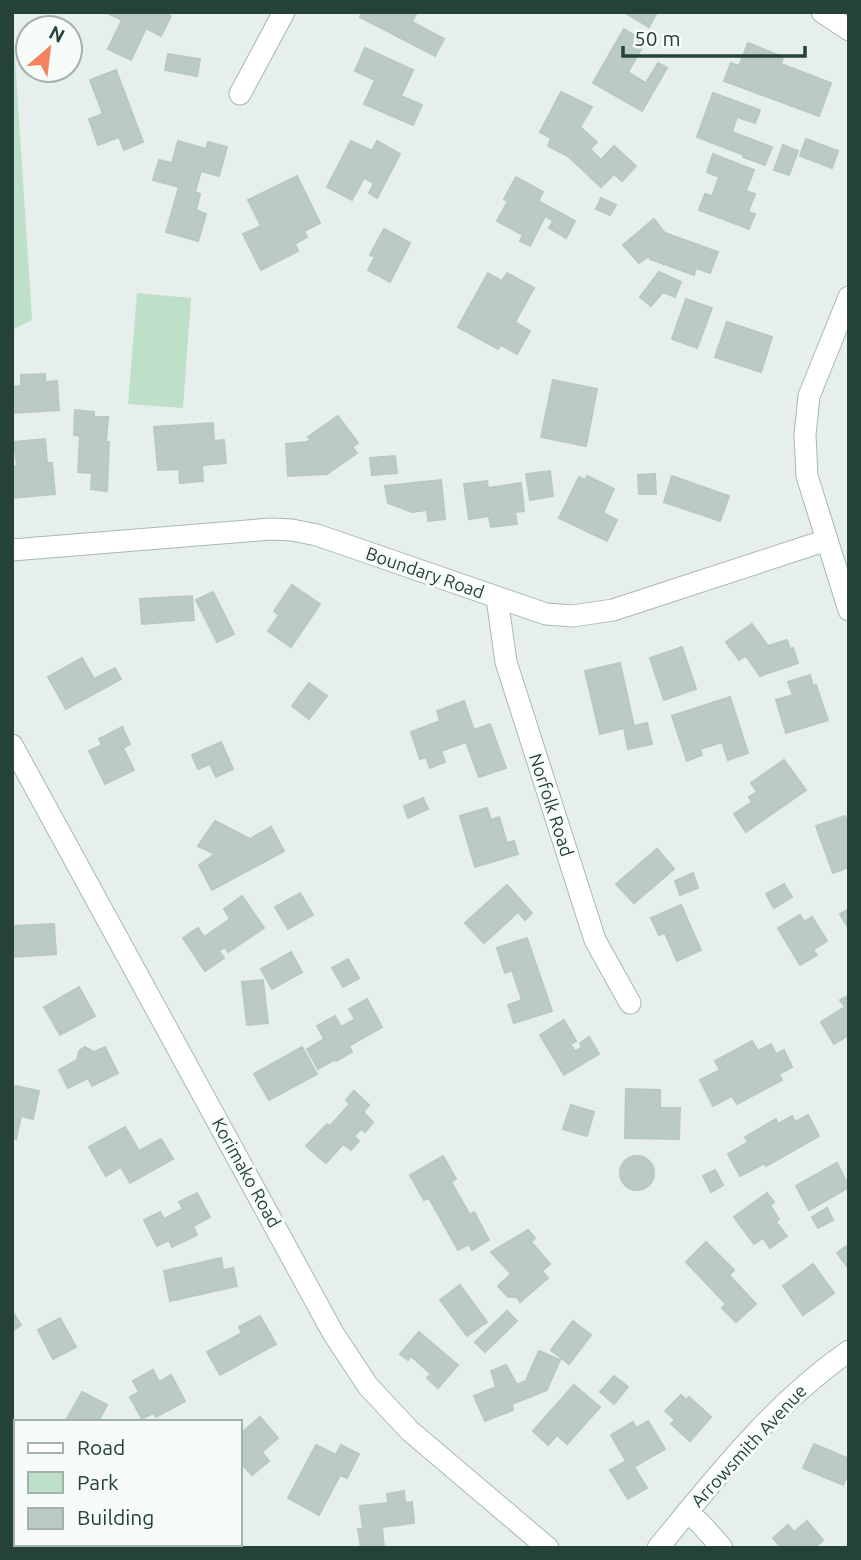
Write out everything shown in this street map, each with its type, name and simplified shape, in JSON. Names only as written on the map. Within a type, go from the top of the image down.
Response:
[{"type":"street","points":[[240,94],[284,12]]},
{"type":"street","points":[[822,12],[849,30]]},
{"type":"street","points":[[849,297],[809,396],[804,435],[807,476],[849,610]]},
{"type":"street","name":"Boundary Road","points":[[12,550],[271,529],[292,530],[317,536],[546,614],[573,616],[613,610],[827,540]]},
{"type":"street","name":"Norfolk Road","points":[[497,598],[506,662],[595,940],[630,1003]]},
{"type":"street","name":"Korimako Road","points":[[12,745],[333,1333],[368,1386],[410,1431],[548,1548]]},
{"type":"street","name":"Arrowsmith Avenue","points":[[658,1548],[790,1398],[849,1352]]},
{"type":"street","points":[[687,1512],[722,1548]]},
{"type":"green space","points":[[12,12],[14,84],[17,84],[32,320],[12,330]]},
{"type":"green space","points":[[137,293],[191,298],[183,408],[128,404]]},
{"type":"building","points":[[105,12],[162,12],[171,16],[161,36],[146,28],[131,60],[108,49],[122,20]]},
{"type":"building","points":[[362,12],[417,12],[412,22],[444,39],[435,56],[360,17]]},
{"type":"building","points":[[624,12],[657,12],[649,27]]},
{"type":"building","points":[[624,29],[645,42],[628,72],[646,83],[658,63],[667,68],[642,111],[593,83]]},
{"type":"building","points":[[748,43],[783,57],[781,64],[831,83],[819,116],[724,81],[731,63],[739,66]]},
{"type":"building","points":[[365,48],[413,70],[401,96],[422,105],[413,125],[364,104],[375,80],[355,71]]},
{"type":"building","points":[[168,54],[200,59],[197,76],[165,70]]},
{"type":"building","points":[[116,70],[143,142],[124,150],[119,137],[98,145],[89,119],[103,114],[90,80]]},
{"type":"building","points":[[561,92],[592,107],[580,127],[597,142],[590,149],[601,160],[614,146],[636,166],[622,181],[614,174],[601,187],[568,156],[548,146],[551,138],[540,132]]},
{"type":"building","points":[[713,93],[760,110],[755,123],[737,117],[732,132],[772,147],[765,165],[697,137]]},
{"type":"building","points":[[806,139],[838,151],[832,168],[800,156]]},
{"type":"building","points":[[178,141],[206,149],[208,142],[227,147],[219,176],[201,171],[195,192],[200,194],[196,210],[206,214],[198,241],[166,232],[179,187],[153,180],[159,160],[172,163]]},
{"type":"building","points":[[351,141],[372,151],[377,141],[400,154],[377,198],[369,193],[374,183],[364,178],[352,200],[327,187]]},
{"type":"building","points":[[783,145],[798,151],[789,175],[774,170]]},
{"type":"building","points":[[713,154],[754,170],[746,191],[755,194],[748,212],[755,214],[749,229],[699,210],[705,194],[712,196],[719,177],[707,172]]},
{"type":"building","points":[[297,176],[320,223],[304,231],[307,237],[295,244],[298,251],[261,270],[243,234],[261,226],[248,200]]},
{"type":"building","points":[[516,177],[543,192],[538,201],[575,221],[566,238],[549,228],[553,221],[545,216],[530,246],[520,241],[523,235],[497,221],[508,201],[504,199]]},
{"type":"building","points":[[601,198],[616,205],[610,215],[596,209]]},
{"type":"building","points":[[654,219],[665,233],[718,252],[710,273],[696,268],[694,275],[650,259],[649,256],[639,263],[623,245]]},
{"type":"building","points":[[384,229],[410,243],[390,282],[368,270],[375,257],[370,255]]},
{"type":"building","points":[[659,272],[681,282],[675,297],[663,292],[651,306],[640,297]]},
{"type":"building","points":[[488,273],[502,281],[507,273],[534,288],[515,322],[530,331],[517,354],[501,345],[498,349],[458,327]]},
{"type":"building","points":[[686,299],[712,308],[697,348],[672,339]]},
{"type":"building","points":[[727,322],[772,337],[761,372],[715,357]]},
{"type":"building","points":[[45,374],[45,382],[57,381],[59,410],[12,413],[12,387],[21,386],[21,375]]},
{"type":"building","points":[[553,380],[597,389],[586,446],[541,437]]},
{"type":"building","points":[[75,410],[94,412],[94,417],[108,417],[107,491],[91,489],[92,473],[78,472],[80,436],[74,435]]},
{"type":"building","points":[[338,416],[358,443],[352,447],[357,453],[327,474],[288,476],[286,444],[307,442],[311,439],[308,437]]},
{"type":"building","points":[[213,423],[214,441],[224,440],[226,463],[202,465],[203,481],[180,483],[179,469],[158,470],[154,427]]},
{"type":"building","points":[[45,439],[47,463],[52,463],[55,494],[12,498],[12,466],[17,466],[14,442]]},
{"type":"building","points":[[395,456],[397,473],[372,475],[370,458]]},
{"type":"building","points":[[550,471],[553,496],[530,500],[526,474]]},
{"type":"building","points":[[655,474],[656,494],[639,494],[638,475]]},
{"type":"building","points":[[587,476],[614,489],[603,513],[617,520],[607,541],[559,518],[579,477],[585,480]]},
{"type":"building","points":[[672,476],[729,496],[720,521],[664,502]]},
{"type":"building","points":[[441,480],[445,519],[428,521],[427,510],[412,512],[388,503],[385,486]]},
{"type":"building","points":[[487,481],[488,488],[521,483],[524,511],[515,512],[517,524],[491,527],[489,516],[469,519],[464,484]]},
{"type":"building","points":[[292,585],[320,604],[291,647],[268,631],[279,615],[274,611]]},
{"type":"building","points":[[213,592],[234,634],[217,642],[196,600]]},
{"type":"building","points":[[192,596],[194,620],[142,624],[140,599]]},
{"type":"building","points":[[752,624],[768,646],[787,640],[798,663],[760,676],[746,656],[739,660],[726,642]]},
{"type":"building","points":[[682,647],[696,689],[664,700],[650,658]]},
{"type":"building","points":[[82,658],[94,679],[115,668],[121,679],[66,709],[48,677]]},
{"type":"building","points":[[620,663],[634,726],[647,723],[652,744],[628,749],[624,728],[600,734],[585,671]]},
{"type":"building","points":[[810,675],[828,720],[786,733],[776,700],[793,695],[788,682]]},
{"type":"building","points":[[309,683],[327,696],[309,719],[292,706]]},
{"type":"building","points":[[730,697],[748,753],[728,760],[722,742],[700,749],[702,755],[687,761],[672,716]]},
{"type":"building","points":[[464,701],[474,730],[490,724],[506,768],[479,777],[466,742],[441,751],[445,762],[430,768],[426,757],[420,759],[411,732],[440,721],[437,711]]},
{"type":"building","points":[[122,727],[130,744],[123,748],[134,770],[105,784],[89,751],[102,745],[99,739]]},
{"type":"building","points":[[221,742],[233,769],[216,777],[210,764],[198,769],[192,755]]},
{"type":"building","points":[[784,760],[806,790],[746,832],[734,814],[752,802],[749,797],[757,792],[751,783]]},
{"type":"building","points":[[423,798],[428,809],[408,818],[404,806]]},
{"type":"building","points":[[487,808],[491,820],[499,817],[507,843],[514,841],[518,854],[475,867],[460,816]]},
{"type":"building","points":[[845,816],[849,828],[849,867],[833,873],[816,826]]},
{"type":"building","points":[[215,821],[250,839],[271,827],[284,851],[212,890],[199,865],[215,854],[198,846]]},
{"type":"building","points":[[657,849],[674,869],[634,903],[616,884]]},
{"type":"building","points":[[693,873],[698,888],[680,895],[675,881]]},
{"type":"building","points":[[784,884],[792,897],[774,908],[766,894]]},
{"type":"building","points":[[507,885],[532,913],[525,920],[518,912],[484,943],[465,923]]},
{"type":"building","points":[[300,893],[313,915],[288,929],[275,907]]},
{"type":"building","points":[[242,896],[264,928],[228,952],[225,947],[219,951],[224,958],[205,971],[183,938],[198,928],[204,937],[230,919],[224,909]]},
{"type":"building","points":[[681,905],[701,950],[677,961],[665,933],[659,935],[651,918]]},
{"type":"building","points":[[849,909],[849,929],[840,914]]},
{"type":"building","points":[[800,915],[804,922],[812,917],[827,941],[813,950],[817,955],[800,965],[778,928]]},
{"type":"building","points":[[54,924],[56,954],[12,957],[12,926]]},
{"type":"building","points":[[527,938],[552,1011],[514,1023],[508,1005],[522,1000],[512,970],[505,973],[497,948]]},
{"type":"building","points":[[291,952],[302,972],[272,989],[261,969]]},
{"type":"building","points":[[348,959],[359,978],[343,987],[332,968]]},
{"type":"building","points":[[263,980],[268,1023],[247,1025],[242,982]]},
{"type":"building","points":[[79,987],[95,1016],[60,1035],[44,1007]]},
{"type":"building","points":[[849,995],[849,1035],[834,1044],[821,1022],[845,1007],[840,1000]]},
{"type":"building","points":[[367,999],[382,1027],[349,1046],[352,1052],[336,1061],[317,1026],[335,1016],[341,1027],[355,1019],[349,1009]]},
{"type":"building","points":[[564,1020],[576,1041],[570,1044],[575,1051],[582,1047],[580,1043],[589,1037],[599,1054],[564,1075],[540,1035]]},
{"type":"building","points":[[324,1039],[336,1059],[318,1069],[307,1049]]},
{"type":"building","points":[[752,1041],[758,1051],[771,1044],[776,1054],[784,1050],[792,1067],[779,1074],[782,1080],[737,1104],[732,1096],[713,1106],[700,1080],[720,1070],[715,1061]]},
{"type":"building","points":[[85,1047],[94,1052],[105,1047],[118,1073],[92,1086],[88,1078],[68,1088],[59,1070],[77,1060],[79,1051]]},
{"type":"building","points":[[302,1047],[317,1074],[269,1100],[254,1074]]},
{"type":"building","points":[[16,1086],[39,1091],[33,1119],[21,1116],[16,1139],[12,1138],[12,1088]]},
{"type":"building","points":[[626,1089],[660,1090],[660,1108],[680,1108],[679,1139],[625,1138]]},
{"type":"building","points":[[354,1091],[369,1105],[363,1112],[373,1122],[365,1132],[361,1129],[354,1136],[359,1141],[351,1150],[343,1144],[326,1163],[306,1146],[327,1124],[330,1126],[350,1104],[346,1100]]},
{"type":"building","points":[[571,1105],[594,1112],[587,1136],[563,1129]]},
{"type":"building","points":[[808,1115],[819,1136],[766,1166],[765,1163],[740,1176],[728,1154],[748,1142],[745,1137],[776,1119],[778,1124],[792,1116],[795,1122]]},
{"type":"building","points":[[125,1127],[139,1151],[161,1139],[173,1159],[130,1183],[121,1167],[106,1176],[89,1147]]},
{"type":"building","points":[[443,1156],[456,1179],[451,1182],[470,1215],[474,1212],[489,1240],[472,1250],[469,1244],[458,1250],[429,1198],[424,1200],[410,1175]]},
{"type":"building","points":[[637,1156],[649,1161],[654,1173],[649,1185],[637,1190],[625,1185],[620,1173],[625,1161]]},
{"type":"building","points":[[837,1163],[849,1187],[809,1210],[796,1186]]},
{"type":"building","points":[[715,1170],[723,1185],[711,1192],[703,1176]]},
{"type":"building","points":[[197,1193],[210,1217],[193,1226],[197,1235],[172,1247],[169,1240],[157,1246],[144,1220],[160,1212],[164,1219],[183,1209],[179,1202]]},
{"type":"building","points":[[767,1193],[774,1202],[770,1205],[779,1219],[776,1222],[787,1236],[770,1248],[763,1238],[754,1244],[734,1217]]},
{"type":"building","points":[[827,1208],[833,1220],[818,1228],[812,1217]]},
{"type":"building","points":[[528,1230],[535,1238],[531,1242],[550,1264],[542,1271],[548,1278],[520,1302],[517,1297],[508,1297],[498,1286],[511,1274],[491,1252]]},
{"type":"building","points":[[706,1242],[734,1270],[729,1275],[756,1304],[736,1322],[722,1308],[726,1304],[686,1262]]},
{"type":"building","points":[[849,1244],[849,1269],[837,1253]]},
{"type":"building","points":[[221,1258],[223,1270],[233,1268],[237,1286],[170,1301],[164,1271]]},
{"type":"building","points":[[813,1264],[834,1293],[803,1315],[783,1286]]},
{"type":"building","points":[[460,1285],[487,1322],[467,1336],[440,1300]]},
{"type":"building","points":[[12,1311],[21,1325],[12,1331]]},
{"type":"building","points":[[507,1311],[517,1321],[485,1352],[475,1342]]},
{"type":"building","points":[[260,1316],[276,1344],[220,1375],[207,1352],[242,1333],[239,1327]]},
{"type":"building","points":[[60,1318],[76,1347],[53,1359],[38,1330]]},
{"type":"building","points":[[573,1321],[591,1335],[569,1364],[551,1350]]},
{"type":"building","points":[[419,1332],[458,1365],[438,1388],[427,1378],[431,1374],[411,1356],[408,1360],[400,1354]]},
{"type":"building","points":[[539,1351],[560,1360],[548,1387],[527,1378]]},
{"type":"building","points":[[506,1365],[517,1385],[529,1379],[548,1387],[547,1390],[512,1404],[513,1410],[485,1421],[474,1396],[496,1387],[491,1371]]},
{"type":"building","points":[[153,1370],[159,1382],[171,1375],[185,1401],[156,1417],[153,1413],[142,1419],[130,1397],[139,1392],[133,1381]]},
{"type":"building","points":[[614,1376],[628,1387],[614,1404],[600,1392]]},
{"type":"building","points":[[574,1385],[600,1407],[567,1444],[557,1435],[548,1445],[533,1431]]},
{"type":"building","points":[[82,1392],[107,1405],[99,1420],[66,1420]]},
{"type":"building","points":[[681,1395],[686,1400],[689,1397],[711,1417],[690,1441],[671,1424],[675,1420],[665,1411]]},
{"type":"building","points":[[260,1417],[278,1438],[262,1452],[269,1461],[252,1475],[242,1466],[242,1432]]},
{"type":"building","points":[[648,1421],[665,1449],[634,1467],[647,1488],[628,1499],[610,1470],[626,1461],[611,1435],[633,1422],[636,1428]]},
{"type":"building","points":[[814,1444],[849,1459],[849,1472],[843,1485],[803,1468]]},
{"type":"building","points":[[316,1445],[336,1455],[341,1445],[359,1454],[347,1478],[340,1475],[319,1515],[288,1498]]},
{"type":"building","points":[[404,1491],[405,1503],[412,1502],[414,1523],[382,1527],[384,1548],[361,1548],[358,1529],[363,1529],[360,1506],[388,1503],[387,1494]]},
{"type":"building","points":[[807,1521],[823,1540],[815,1548],[782,1548],[773,1538],[788,1525],[794,1532]]},
{"type":"building","points":[[14,1544],[47,1546],[45,1548],[12,1548]]}]
